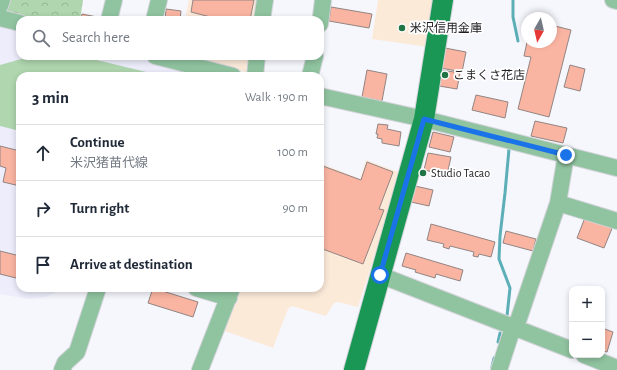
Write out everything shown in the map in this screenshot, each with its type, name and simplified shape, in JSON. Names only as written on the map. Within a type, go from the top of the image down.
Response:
[{"type":"main road","points":[[354,370],[424,119],[443,0]]},
{"type":"street","points":[[0,6],[2,0]]},
{"type":"street","points":[[110,16],[114,0]]},
{"type":"street","points":[[155,16],[159,0]]},
{"type":"street","points":[[263,16],[265,0]]},
{"type":"street","points":[[321,16],[323,0]]},
{"type":"street","points":[[613,0],[617,1]]},
{"type":"street","points":[[0,18],[16,22]]},
{"type":"street","points":[[171,60],[217,72]]},
{"type":"street","points":[[255,72],[257,60]]},
{"type":"street","points":[[311,72],[315,60]]},
{"type":"street","points":[[324,97],[424,119],[617,168]]},
{"type":"street","points":[[499,370],[558,203],[566,155]]},
{"type":"street","points":[[558,203],[617,221]]},
{"type":"street","points":[[380,275],[569,349]]},
{"type":"street","points":[[62,370],[65,363],[77,352],[97,292]]},
{"type":"street","points":[[200,370],[230,293]]},
{"type":"street","points":[[592,358],[617,368]]},
{"type":"shaded area","points":[[189,0],[258,0],[256,16],[186,16]]},
{"type":"shaded area","points":[[378,0],[435,0],[428,47],[372,39]]},
{"type":"shaded area","points":[[0,24],[16,28],[16,60],[145,60],[193,72],[16,72],[16,292],[56,292],[46,297],[29,299],[0,294]]},
{"type":"shaded area","points":[[198,60],[248,60],[246,72]]},
{"type":"shaded area","points":[[366,160],[401,173],[358,307],[338,302],[334,303],[326,316],[292,306],[288,309],[273,348],[222,330],[236,292],[324,292],[324,165],[360,179]]},
{"type":"green space","points":[[7,0],[83,0],[81,16],[19,16],[3,12]]},
{"type":"green space","points":[[18,60],[97,60],[146,72],[16,72],[16,130],[0,126],[0,65]]},
{"type":"building","points":[[193,0],[254,0],[251,16],[206,16],[191,12]]},
{"type":"building","points":[[331,7],[372,14],[369,28],[329,21]]},
{"type":"building","points":[[166,9],[181,11],[180,16],[165,16]]},
{"type":"building","points":[[82,14],[92,16],[82,16]]},
{"type":"building","points":[[557,26],[571,30],[549,117],[518,109],[531,57],[524,56],[526,48],[557,48]]},
{"type":"building","points":[[445,48],[466,52],[462,72],[441,68]]},
{"type":"building","points":[[570,65],[585,69],[580,91],[564,87]]},
{"type":"building","points":[[367,70],[387,74],[382,101],[362,97]]},
{"type":"building","points":[[442,70],[460,73],[457,89],[439,86]]},
{"type":"building","points":[[476,95],[508,102],[505,118],[472,110]]},
{"type":"building","points":[[535,121],[567,128],[563,143],[531,136]]},
{"type":"building","points":[[378,124],[388,125],[387,129],[401,132],[399,146],[382,143],[382,139],[377,138],[378,134],[376,134]]},
{"type":"building","points":[[433,132],[454,137],[450,152],[429,147]]},
{"type":"building","points":[[0,146],[16,150],[16,185],[3,182],[6,168],[0,166]]},
{"type":"building","points":[[428,153],[451,157],[447,175],[424,170]]},
{"type":"building","points":[[367,162],[393,172],[379,209],[384,210],[363,264],[324,249],[324,166],[361,180]]},
{"type":"building","points":[[415,186],[433,190],[429,206],[411,202]]},
{"type":"building","points":[[586,215],[613,226],[604,248],[577,238]]},
{"type":"building","points":[[431,224],[495,242],[491,257],[479,254],[478,257],[473,256],[474,252],[450,246],[449,249],[443,247],[444,244],[427,240]]},
{"type":"building","points":[[506,231],[536,239],[533,251],[503,243]]},
{"type":"building","points":[[0,251],[16,255],[16,278],[0,274]]},
{"type":"building","points":[[406,253],[463,270],[460,281],[436,274],[435,278],[402,266]]},
{"type":"building","points":[[152,292],[166,292],[198,302],[193,317],[148,303]]},
{"type":"building","points":[[605,329],[613,332],[607,352],[605,352]]},
{"type":"waterway","points":[[513,0],[513,17],[518,41]]},
{"type":"waterway","points":[[507,316],[510,288],[499,259],[509,149]]},
{"type":"waterway","points":[[498,342],[500,333]]},
{"type":"waterway","points":[[492,367],[494,358]]},
{"type":"place","name":"米沢信用金庫","points":[[402,28]]},
{"type":"place","name":"こまくさ花店","points":[[445,75]]},
{"type":"place","name":"Studio Tacao","points":[[423,173]]},
{"type":"route","points":[[380,275],[424,119],[566,155]]}]
